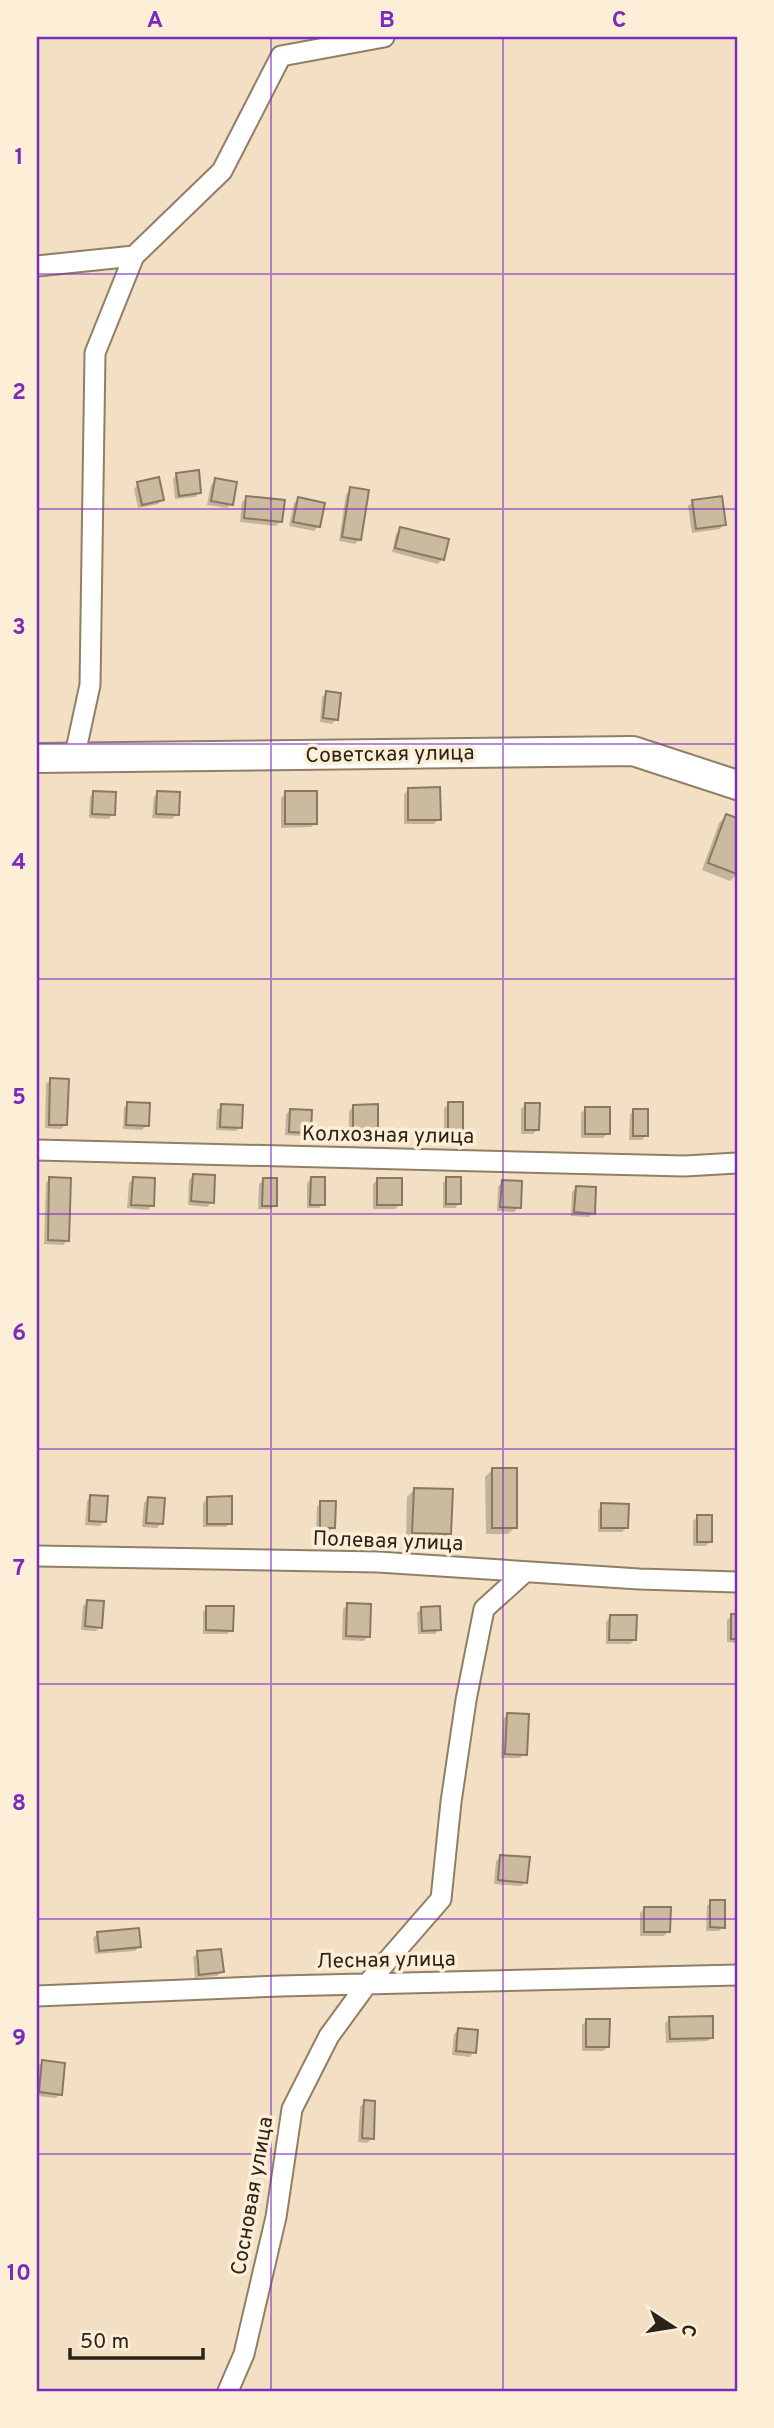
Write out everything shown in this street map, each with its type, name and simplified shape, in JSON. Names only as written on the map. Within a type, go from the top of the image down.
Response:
[{"type":"street","points":[[74,759],[90,685],[95,353],[134,256],[222,171],[281,56],[384,37]]},
{"type":"street","points":[[37,266],[134,256]]},
{"type":"street","name":"Советская улица","points":[[37,758],[633,751],[737,785]]},
{"type":"street","name":"Колхозная улица","points":[[37,1150],[685,1166],[737,1163]]},
{"type":"street","name":"Полевая улица","points":[[37,1556],[378,1562],[737,1582]]},
{"type":"street","name":"Сосновая улица","points":[[228,2391],[244,2354],[276,2217],[292,2109],[329,2036],[367,1984],[441,1899],[466,1700],[484,1609],[525,1572]]},
{"type":"street","name":"Лесная улица","points":[[37,1996],[737,1975]]},
{"type":"building","points":[[199,470],[201,493],[179,496],[176,473]]},
{"type":"building","points":[[159,477],[164,500],[142,505],[137,482]]},
{"type":"building","points":[[215,478],[237,482],[233,505],[211,501]]},
{"type":"building","points":[[350,487],[369,490],[361,540],[342,537]]},
{"type":"building","points":[[246,496],[285,500],[282,522],[244,518]]},
{"type":"building","points":[[722,496],[726,525],[696,529],[692,500]]},
{"type":"building","points":[[298,497],[325,503],[320,527],[293,522]]},
{"type":"building","points":[[400,527],[449,539],[444,560],[395,548]]},
{"type":"building","points":[[326,691],[341,693],[338,720],[323,718]]},
{"type":"building","points":[[440,787],[441,820],[408,820],[408,788]]},
{"type":"building","points":[[93,791],[116,792],[115,815],[92,814]]},
{"type":"building","points":[[157,791],[180,792],[179,815],[156,814]]},
{"type":"building","points":[[285,791],[317,791],[317,824],[285,824]]},
{"type":"building","points":[[726,814],[737,818],[737,874],[708,863]]},
{"type":"building","points":[[50,1078],[69,1079],[67,1125],[49,1125]]},
{"type":"building","points":[[127,1102],[150,1103],[149,1126],[126,1125]]},
{"type":"building","points":[[448,1102],[463,1102],[463,1130],[448,1130]]},
{"type":"building","points":[[525,1103],[540,1103],[539,1130],[525,1130]]},
{"type":"building","points":[[221,1104],[243,1105],[242,1128],[220,1127]]},
{"type":"building","points":[[378,1104],[378,1132],[353,1132],[353,1105]]},
{"type":"building","points":[[585,1107],[610,1107],[610,1134],[585,1134]]},
{"type":"building","points":[[290,1109],[312,1110],[311,1133],[289,1132]]},
{"type":"building","points":[[633,1109],[648,1109],[648,1136],[633,1136]]},
{"type":"building","points":[[193,1174],[215,1175],[214,1203],[191,1201]]},
{"type":"building","points":[[49,1177],[71,1178],[69,1241],[48,1240]]},
{"type":"building","points":[[133,1177],[155,1178],[154,1206],[131,1205]]},
{"type":"building","points":[[311,1177],[325,1177],[325,1205],[310,1205]]},
{"type":"building","points":[[446,1177],[461,1177],[461,1204],[446,1204]]},
{"type":"building","points":[[263,1178],[277,1178],[277,1206],[262,1206]]},
{"type":"building","points":[[377,1178],[402,1178],[402,1205],[377,1205]]},
{"type":"building","points":[[502,1180],[522,1181],[521,1208],[500,1207]]},
{"type":"building","points":[[576,1186],[596,1187],[595,1214],[574,1212]]},
{"type":"building","points":[[492,1468],[517,1468],[517,1528],[492,1528]]},
{"type":"building","points":[[414,1488],[453,1489],[451,1534],[412,1533]]},
{"type":"building","points":[[90,1495],[108,1496],[106,1522],[89,1521]]},
{"type":"building","points":[[232,1496],[232,1524],[207,1524],[207,1497]]},
{"type":"building","points":[[148,1497],[165,1498],[163,1524],[146,1523]]},
{"type":"building","points":[[320,1501],[336,1501],[335,1528],[320,1528]]},
{"type":"building","points":[[601,1503],[629,1504],[628,1528],[601,1528]]},
{"type":"building","points":[[697,1515],[712,1515],[712,1542],[697,1542]]},
{"type":"building","points":[[87,1600],[104,1601],[102,1628],[85,1626]]},
{"type":"building","points":[[347,1603],[371,1604],[370,1637],[346,1636]]},
{"type":"building","points":[[206,1606],[234,1606],[233,1631],[206,1630]]},
{"type":"building","points":[[440,1606],[441,1630],[422,1631],[421,1607]]},
{"type":"building","points":[[731,1614],[737,1614],[737,1639],[731,1639]]},
{"type":"building","points":[[610,1615],[637,1615],[636,1640],[609,1640]]},
{"type":"building","points":[[507,1713],[529,1714],[527,1755],[505,1754]]},
{"type":"building","points":[[500,1855],[530,1857],[527,1883],[498,1880]]},
{"type":"building","points":[[710,1900],[725,1900],[725,1928],[710,1927]]},
{"type":"building","points":[[644,1907],[671,1907],[670,1932],[644,1932]]},
{"type":"building","points":[[139,1928],[141,1947],[99,1951],[97,1932]]},
{"type":"building","points":[[221,1949],[224,1972],[199,1975],[197,1951]]},
{"type":"building","points":[[713,2016],[713,2038],[670,2039],[669,2017]]},
{"type":"building","points":[[586,2019],[610,2019],[609,2047],[586,2047]]},
{"type":"building","points":[[458,2028],[478,2030],[476,2053],[456,2051]]},
{"type":"building","points":[[42,2060],[65,2063],[62,2095],[39,2092]]},
{"type":"building","points":[[364,2100],[375,2101],[374,2139],[362,2138]]}]
